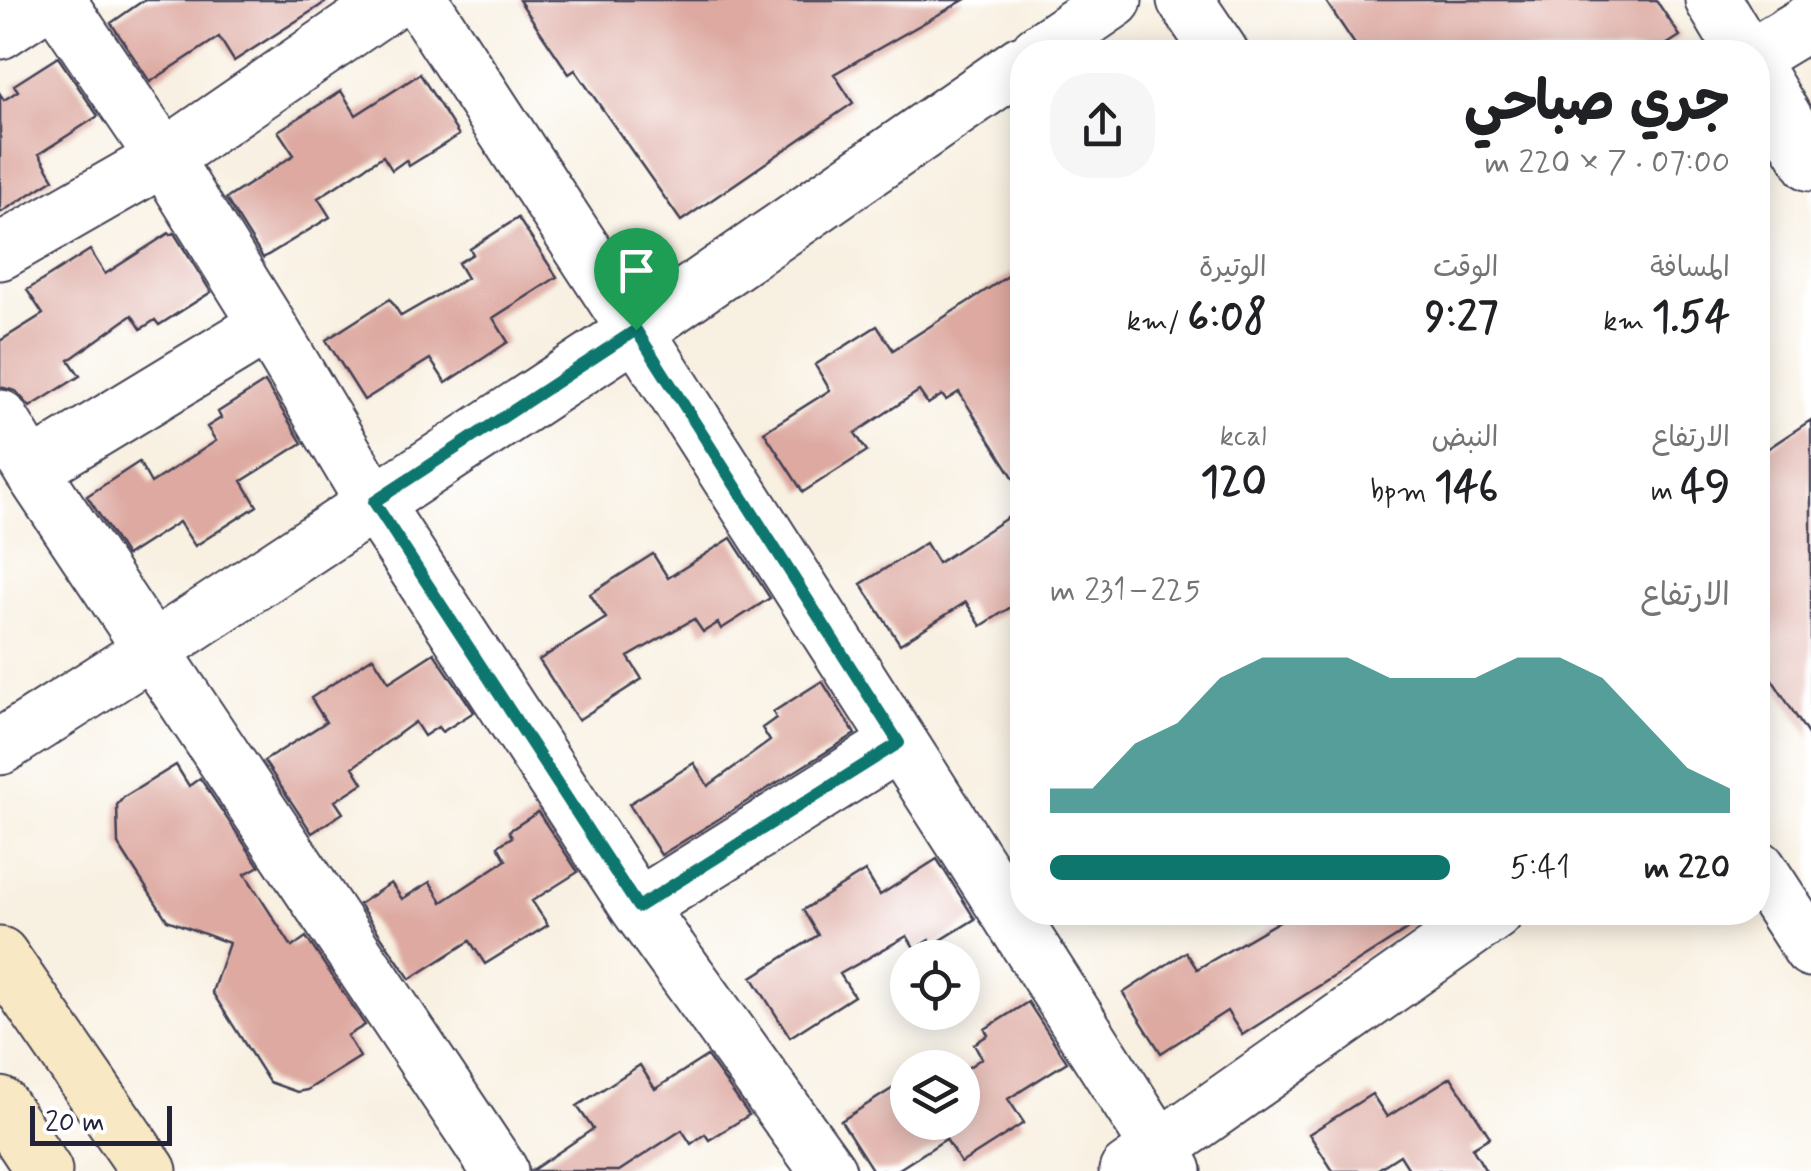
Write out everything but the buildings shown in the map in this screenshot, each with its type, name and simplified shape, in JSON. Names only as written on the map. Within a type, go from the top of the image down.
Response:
[{"type":"main road","points":[[0,955],[149,1171]]},
{"type":"main road","points":[[0,1105],[44,1171]]},
{"type":"street","points":[[0,31],[48,0]]},
{"type":"street","points":[[57,0],[164,158],[374,502],[638,907],[828,1171]]},
{"type":"street","points":[[0,252],[164,158],[392,0]]},
{"type":"street","points":[[420,0],[899,743],[1154,1164],[1477,925]]},
{"type":"street","points":[[1056,40],[1114,0]]},
{"type":"street","points":[[1185,0],[1212,40]]},
{"type":"street","points":[[1712,0],[1737,40]]},
{"type":"street","points":[[1770,46],[1811,21]]},
{"type":"street","points":[[0,747],[636,330],[1010,71]]},
{"type":"street","points":[[1770,94],[1811,163]]},
{"type":"street","points":[[31,470],[268,325]]},
{"type":"street","points":[[0,418],[500,1171]]},
{"type":"street","points":[[638,907],[899,743]]},
{"type":"street","points":[[1770,886],[1811,949]]},
{"type":"route","points":[[636,330],[899,743],[638,907],[374,502],[636,330]]}]
